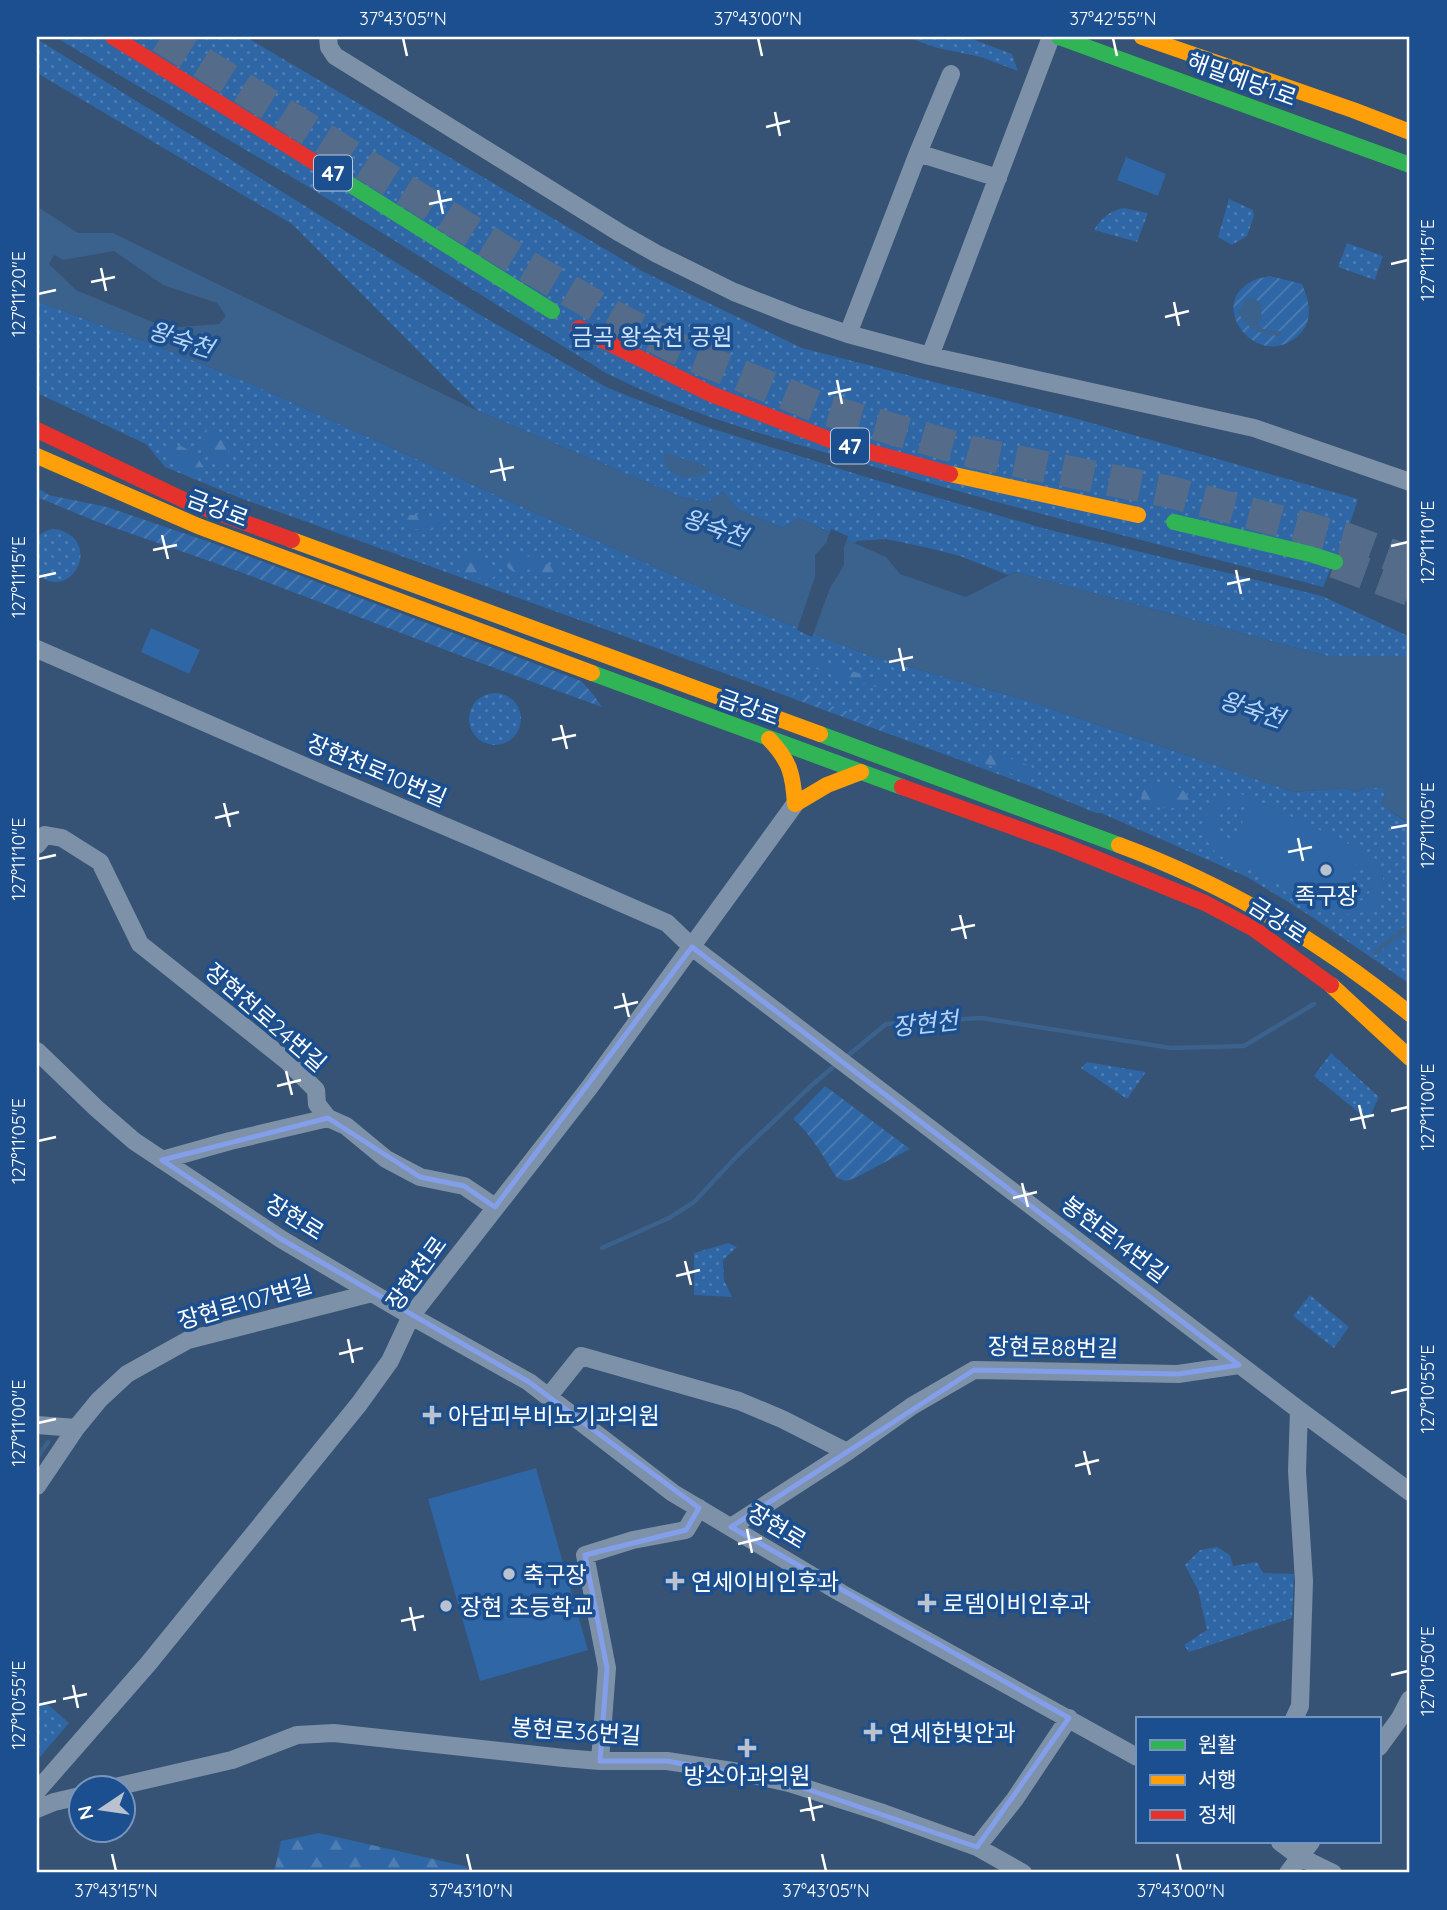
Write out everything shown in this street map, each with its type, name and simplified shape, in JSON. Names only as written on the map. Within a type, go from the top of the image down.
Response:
[{"type":"main road","name":"47","points":[[113,37],[552,311]]},
{"type":"main road","name":"해밀예당1로","points":[[1059,37],[1410,165]]},
{"type":"main road","name":"해밀예당1로","points":[[1142,37],[1410,132]]},
{"type":"main road","name":"47","points":[[579,328],[711,394],[841,444],[935,471],[1138,515]]},
{"type":"main road","name":"금강로","points":[[37,430],[188,502],[1128,848],[1192,875],[1258,907],[1368,981],[1410,1014]]},
{"type":"main road","name":"금강로","points":[[37,456],[198,526],[1060,844],[1205,903],[1254,929],[1324,978],[1410,1058]]},
{"type":"main road","points":[[1174,523],[1335,562]]},
{"type":"main road","points":[[768,738],[784,754],[793,772],[795,804],[822,787],[861,772]]},
{"type":"street","points":[[328,37],[329,47],[335,56],[629,238],[734,292],[848,334],[930,356],[1254,428],[1410,482]]},
{"type":"street","points":[[930,356],[1051,37]]},
{"type":"street","points":[[848,334],[951,74]]},
{"type":"street","points":[[918,153],[998,178]]},
{"type":"street","name":"장현천로10번길","points":[[37,649],[667,923],[692,947]]},
{"type":"street","name":"장현천로","points":[[37,1790],[148,1664],[359,1404],[390,1361],[411,1316],[589,1088],[795,804]]},
{"type":"street","name":"장현천로24번길","points":[[37,845],[45,835],[62,838],[100,862],[140,944],[287,1061],[316,1090],[317,1104],[328,1118]]},
{"type":"street","name":"봉현로14번길","points":[[692,947],[1298,1410],[1410,1492]]},
{"type":"street","name":"장현로","points":[[37,1051],[134,1141],[281,1239],[530,1382],[673,1493],[841,1592],[1136,1756]]},
{"type":"street","points":[[162,1160],[328,1118],[346,1126],[386,1159],[420,1177],[464,1186],[495,1207]]},
{"type":"street","name":"장현로107번길","points":[[37,1486],[76,1428],[99,1400],[127,1374],[188,1340],[372,1293]]},
{"type":"street","points":[[549,1396],[581,1356],[739,1401],[847,1452]]},
{"type":"street","name":"장현로88번길","points":[[731,1527],[847,1452],[912,1406],[974,1370],[1178,1374],[1239,1364]]},
{"type":"street","points":[[1295,1717],[1300,1706],[1304,1581],[1297,1471],[1298,1410]]},
{"type":"street","points":[[37,1425],[76,1428]]},
{"type":"street","points":[[600,1761],[607,1668],[585,1555],[633,1540],[686,1530],[699,1508]]},
{"type":"street","points":[[1380,1746],[1410,1699]]},
{"type":"street","points":[[977,1847],[1015,1799],[1069,1717]]},
{"type":"street","name":"봉현로36번길","points":[[136,1782],[232,1760],[298,1735],[334,1733],[600,1761],[667,1761],[789,1783],[977,1847],[1023,1873]]},
{"type":"street","points":[[37,1790],[43,1806],[66,1800]]},
{"type":"street","points":[[1281,1843],[1304,1865],[1333,1873]]},
{"type":"street","points":[[1288,1873],[1304,1865],[1311,1843]]},
{"type":"highlighted area","points":[[692,947],[1239,1365],[1178,1374],[974,1370],[731,1527],[1069,1718],[977,1847],[789,1783],[667,1761],[600,1761],[607,1668],[585,1555],[686,1530],[699,1508],[529,1382],[281,1239],[162,1160],[328,1118],[420,1177],[464,1186],[495,1207]]},
{"type":"green space","name":"금곡 왕숙천 공원","points":[[55,37],[246,37],[642,271],[802,348],[1074,418],[1358,499],[1349,527],[1323,587],[976,496],[699,413],[606,373],[312,189]]},
{"type":"green space","points":[[906,37],[967,37],[1012,54],[1018,71],[981,57],[938,48]]},
{"type":"green space","points":[[37,39],[477,313],[608,388],[707,427],[869,478],[1046,529],[1322,596],[1410,637],[1410,656],[1327,656],[1015,572],[1008,575],[960,556],[933,549],[886,539],[855,543],[798,518],[783,528],[738,510],[723,492],[708,503],[681,497],[478,411],[292,224],[37,73]]},
{"type":"green space","points":[[1126,157],[1166,174],[1158,196],[1117,180]]},
{"type":"green space","points":[[1229,199],[1253,210],[1254,216],[1247,236],[1232,245],[1218,237]]},
{"type":"green space","points":[[1124,208],[1148,213],[1137,242],[1094,230],[1107,215]]},
{"type":"green space","points":[[1347,243],[1383,256],[1375,280],[1338,267]]},
{"type":"green space","points":[[1270,276],[1302,284],[1307,296],[1309,316],[1300,334],[1284,344],[1268,346],[1254,341],[1242,331],[1235,318],[1234,304],[1240,291],[1254,280]]},
{"type":"green space","points":[[37,301],[249,383],[737,604],[871,656],[1029,701],[1294,792],[1343,788],[1357,792],[1365,788],[1386,788],[1382,805],[1410,822],[1410,984],[1309,915],[1247,877],[1101,813],[621,635],[240,498],[165,467],[146,444],[37,393]]},
{"type":"green space","points":[[207,428],[213,429],[228,444],[229,457],[226,460],[219,460],[205,446],[202,436]]},
{"type":"green space","points":[[169,443],[190,452],[205,470],[194,475],[182,470],[168,455],[166,450]]},
{"type":"green space","points":[[37,488],[49,495],[107,507],[224,547],[581,681],[602,707],[232,569],[95,521],[37,497]]},
{"type":"green space","points":[[404,512],[426,515],[444,522],[433,530],[420,530],[408,524]]},
{"type":"green space","points":[[56,529],[71,535],[78,545],[80,556],[78,567],[71,576],[61,581],[50,581],[37,574],[37,536]]},
{"type":"green space","points":[[476,552],[489,562],[494,577],[474,578],[454,568],[459,559]]},
{"type":"green space","points":[[514,553],[561,570],[560,577],[556,580],[531,569],[514,572],[505,562],[508,556]]},
{"type":"green space","points":[[151,628],[200,650],[189,674],[141,652]]},
{"type":"green space","points":[[809,658],[888,682],[888,688],[883,689],[809,667],[805,662]]},
{"type":"green space","points":[[794,692],[895,729],[892,735],[792,698]]},
{"type":"green space","points":[[495,693],[514,700],[521,719],[514,738],[495,745],[476,738],[469,719],[476,700]]},
{"type":"green space","points":[[981,750],[1031,766],[1034,771],[1029,779],[1025,779],[981,762],[976,756]]},
{"type":"green space","points":[[1158,784],[1180,788],[1189,798],[1187,804],[1163,808],[1141,799],[1143,789]]},
{"type":"green space","points":[[1246,795],[1372,855],[1383,876],[1383,887],[1374,905],[1355,914],[1342,914],[1218,855],[1210,846],[1204,827],[1210,809],[1226,797]],"holes":[[[1232,805],[1249,808],[1230,848],[1219,838],[1216,826],[1220,814]],[[1358,860],[1367,866],[1371,874],[1370,890],[1358,902],[1339,900]]]},
{"type":"green space","points":[[1331,1053],[1379,1097],[1368,1120],[1314,1076]]},
{"type":"green space","points":[[1087,1062],[1146,1072],[1127,1099],[1081,1068]]},
{"type":"green space","points":[[825,1086],[910,1149],[855,1178],[846,1181],[837,1178],[812,1139],[793,1119]]},
{"type":"green space","points":[[728,1243],[737,1247],[723,1260],[724,1280],[732,1297],[694,1295],[694,1253]]},
{"type":"green space","points":[[1310,1295],[1349,1327],[1334,1348],[1293,1316]]},
{"type":"green space","name":"축구장","points":[[536,1468],[588,1650],[480,1681],[428,1499]]},
{"type":"green space","points":[[1217,1547],[1230,1555],[1233,1566],[1257,1562],[1263,1573],[1294,1574],[1292,1618],[1189,1652],[1184,1645],[1207,1630],[1198,1590],[1185,1565],[1200,1550]]},
{"type":"green space","points":[[44,1701],[69,1723],[40,1757],[37,1754],[37,1709]]},
{"type":"green space","points":[[319,1833],[464,1866],[476,1873],[274,1873],[281,1841]]},
{"type":"water","name":"왕숙천","points":[[37,209],[41,209],[78,233],[113,233],[478,411],[681,497],[707,502],[723,492],[738,510],[783,528],[798,518],[886,557],[900,574],[966,597],[1015,572],[1327,656],[1410,656],[1410,822],[1382,805],[1386,788],[1365,788],[1357,792],[1343,788],[1294,792],[1029,701],[871,656],[737,604],[249,383],[37,301]],"holes":[[[114,251],[163,285],[217,303],[226,316],[219,324],[167,328],[76,290],[49,264],[54,255],[63,260]]]},
{"type":"water","points":[[1253,298],[1260,302],[1262,317],[1257,325],[1268,331],[1281,331],[1280,336],[1255,330],[1242,318],[1238,312],[1246,300]]},
{"type":"water","points":[[664,453],[701,464],[711,470],[693,477],[675,474],[665,464]]},
{"type":"pier","points":[[831,529],[848,536],[844,547],[844,565],[830,588],[812,637],[797,630],[815,577],[815,555],[826,543]]},
{"type":"waterway","name":"장현천","points":[[1375,953],[1410,925]]},
{"type":"waterway","name":"장현천","points":[[845,1058],[886,1024],[981,1018],[1171,1048],[1244,1046],[1314,1004]]},
{"type":"waterway","name":"장현천","points":[[602,1248],[669,1218],[694,1202],[738,1155],[838,1063]]},
{"type":"waterway","name":"장현천","points":[[37,1458],[48,1442]]},
{"type":"tunnel","points":[[161,37],[527,266],[618,319],[693,356],[823,409],[976,453],[1170,492],[1347,539],[1410,562]]},
{"type":"tunnel","points":[[1335,562],[1410,590]]},
{"type":"traffic: fast","points":[[1059,37],[1410,165]]},
{"type":"traffic: fast","points":[[327,170],[552,311]]},
{"type":"traffic: fast","points":[[1174,522],[1335,562]]},
{"type":"traffic: fast","points":[[592,673],[902,787]]},
{"type":"traffic: fast","points":[[820,734],[1119,845]]},
{"type":"traffic: slow","points":[[1142,37],[1410,132]]},
{"type":"traffic: slow","points":[[37,456],[198,526],[592,673]]},
{"type":"traffic: slow","points":[[950,474],[1138,515]]},
{"type":"traffic: slow","points":[[292,540],[820,734]]},
{"type":"traffic: slow","points":[[769,739],[782,754],[789,768],[795,804],[827,785],[861,772]]},
{"type":"traffic: slow","points":[[1119,845],[1198,878],[1272,917],[1342,962],[1410,1014]]},
{"type":"traffic: slow","points":[[1331,985],[1410,1058]]},
{"type":"traffic: jam","points":[[113,37],[327,170]]},
{"type":"traffic: jam","points":[[579,328],[711,394],[841,444],[950,474]]},
{"type":"traffic: jam","points":[[37,430],[188,502],[292,540]]},
{"type":"traffic: jam","points":[[902,787],[1060,844],[1205,903],[1254,929],[1331,985]]},
{"type":"place","name":"족구장","points":[[1326,870]]},
{"type":"place","name":"아담피부비뇨기과의원","points":[[432,1415]]},
{"type":"place","name":"축구장","points":[[509,1574]]},
{"type":"place","name":"연세이비인후과","points":[[675,1581]]},
{"type":"place","name":"로뎀이비인후과","points":[[927,1603]]},
{"type":"place","name":"장현 초등학교","points":[[446,1606]]},
{"type":"place","name":"연세한빛안과","points":[[873,1732]]},
{"type":"place","name":"방소아과의원","points":[[747,1748]]}]
